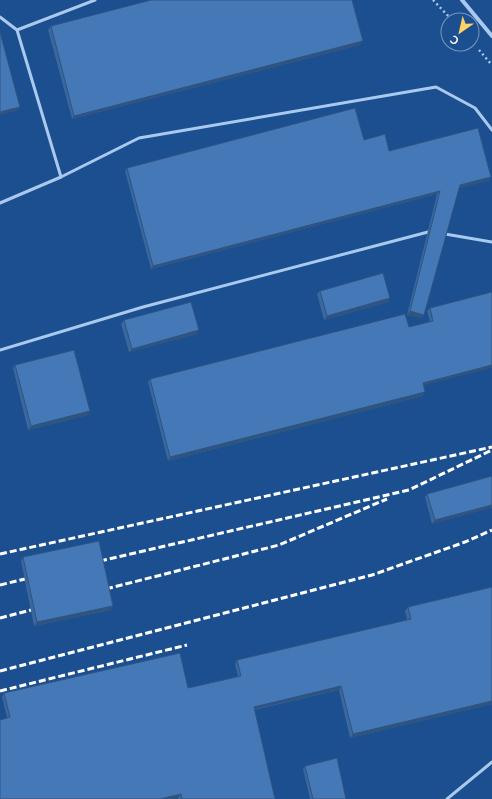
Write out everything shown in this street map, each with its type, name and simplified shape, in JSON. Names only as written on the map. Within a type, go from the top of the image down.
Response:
[{"type":"street","points":[[462,0],[492,36]]},
{"type":"lane","points":[[18,30],[95,0]]},
{"type":"lane","points":[[0,17],[18,30],[61,177]]},
{"type":"lane","points":[[0,203],[61,177],[140,138],[436,87],[475,108],[492,130]]},
{"type":"lane","points":[[0,350],[143,307],[428,232]]},
{"type":"lane","points":[[445,234],[492,242]]},
{"type":"lane","points":[[447,799],[492,762]]},
{"type":"path","points":[[433,0],[444,12]]},
{"type":"path","points":[[480,51],[492,65]]},
{"type":"building","points":[[151,0],[352,0],[363,41],[74,116],[51,26]]},
{"type":"building","points":[[0,32],[20,107],[0,112]]},
{"type":"building","points":[[355,108],[364,140],[385,134],[389,151],[478,128],[491,177],[460,185],[424,315],[410,311],[440,191],[153,266],[127,168]]},
{"type":"building","points":[[383,273],[390,298],[327,316],[320,291]]},
{"type":"building","points":[[492,292],[492,365],[423,383],[425,392],[170,457],[150,379],[405,314],[409,327],[433,321],[430,308]]},
{"type":"building","points":[[191,302],[199,330],[132,349],[124,320]]},
{"type":"building","points":[[74,350],[90,411],[31,426],[15,365]]},
{"type":"building","points":[[492,476],[492,505],[435,520],[427,494]]},
{"type":"building","points":[[99,541],[113,606],[37,622],[23,557]]},
{"type":"building","points":[[492,587],[492,701],[353,734],[341,686],[254,707],[275,799],[182,799],[181,794],[160,799],[0,799],[0,720],[10,717],[4,693],[180,653],[188,688],[241,676],[237,660],[411,619],[408,607]]},
{"type":"building","points":[[337,758],[346,799],[313,799],[305,766]]},
{"type":"railway","points":[[0,554],[492,447]]},
{"type":"railway","points":[[100,561],[409,490],[492,450]]},
{"type":"railway","points":[[106,589],[279,545],[387,499]]},
{"type":"railway","points":[[0,671],[372,575],[465,542],[492,530]]},
{"type":"railway","points":[[0,585],[25,579]]},
{"type":"railway","points":[[0,618],[31,610]]},
{"type":"railway","points":[[0,691],[187,645]]}]
